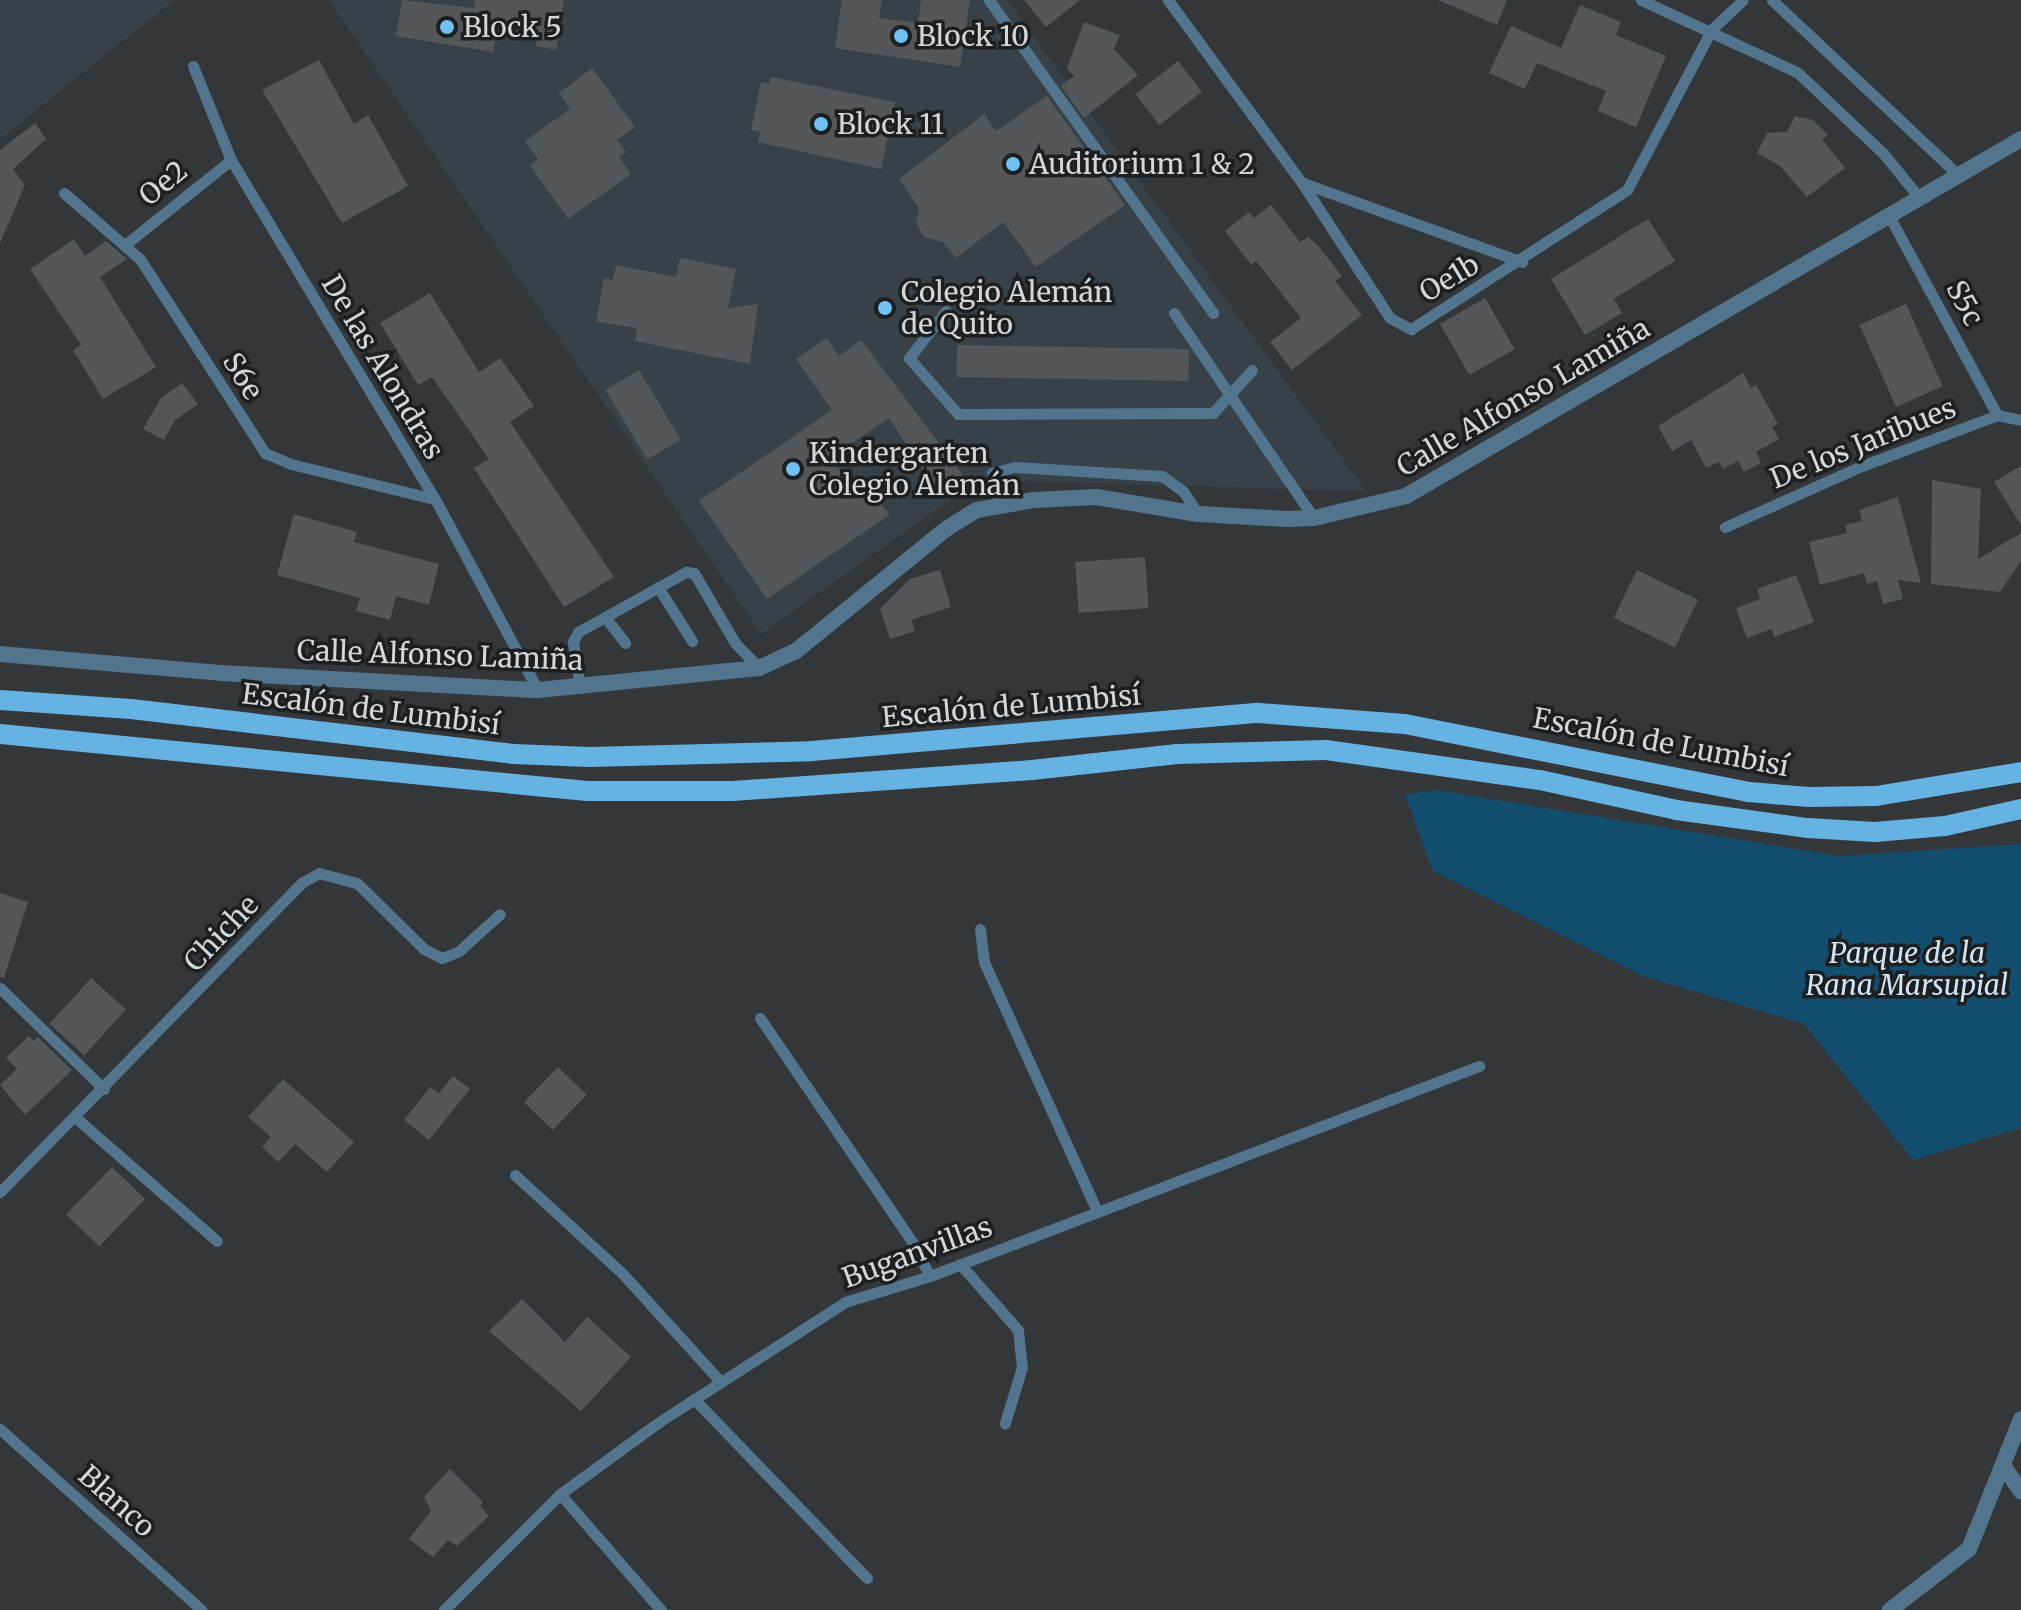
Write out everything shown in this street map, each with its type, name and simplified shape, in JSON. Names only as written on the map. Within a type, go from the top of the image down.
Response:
[{"type":"main road","name":"Escalón de Lumbisí","points":[[0,700],[131,709],[513,754],[590,757],[812,751],[1258,713],[1405,724],[1749,792],[1809,797],[1876,796],[2021,772]]},
{"type":"main road","name":"Escalón de Lumbisí","points":[[0,734],[587,791],[733,791],[1032,770],[1177,754],[1326,750],[1540,780],[1676,810],[1808,828],[1875,832],[1945,826],[2021,809]]},
{"type":"street","name":"Calle Alfonso Lamiña","points":[[0,654],[220,673],[538,690],[759,668],[796,651],[946,529],[977,510],[1000,504],[1096,497],[1198,514],[1314,518],[1406,496],[1918,196],[2021,139]]},
{"type":"street","points":[[1894,1609],[1969,1549],[2021,1419]]},
{"type":"street","points":[[2003,1465],[2021,1492]]},
{"type":"lane","points":[[989,0],[1213,313]]},
{"type":"lane","name":"Oe1b","points":[[1168,0],[1302,183],[1399,325],[1411,329],[1522,262],[1627,190],[1712,29],[1743,0]]},
{"type":"lane","points":[[1641,0],[1712,29],[1797,72],[1883,153],[1918,196]]},
{"type":"lane","points":[[1772,0],[1957,174]]},
{"type":"lane","name":"De las Alondras","points":[[193,66],[231,160],[435,499],[538,690]]},
{"type":"lane","name":"Oe2","points":[[126,244],[231,160]]},
{"type":"lane","points":[[1302,183],[1522,262]]},
{"type":"lane","name":"S6e","points":[[64,193],[126,244],[151,275],[265,453],[435,499]]},
{"type":"lane","name":"S5c","points":[[1888,214],[1997,415]]},
{"type":"lane","points":[[946,311],[909,358],[958,414],[1213,413],[1252,370]]},
{"type":"lane","points":[[1174,313],[1228,399],[1314,518]]},
{"type":"lane","name":"De los Jaribues","points":[[1725,527],[1859,467],[1997,415],[2021,420]]},
{"type":"lane","points":[[1000,504],[992,473],[1015,467],[1162,476],[1183,491],[1198,514]]},
{"type":"lane","points":[[580,688],[573,642],[578,632],[658,587],[694,573],[735,643],[759,668]]},
{"type":"lane","points":[[658,587],[692,641]]},
{"type":"lane","points":[[605,617],[625,643]]},
{"type":"lane","name":"Chiche","points":[[0,1192],[76,1118],[303,882],[319,873],[357,883],[436,956],[459,951],[500,914]]},
{"type":"lane","points":[[980,929],[984,962],[1096,1209]]},
{"type":"lane","points":[[0,988],[104,1089]]},
{"type":"lane","points":[[760,1018],[913,1243],[930,1276]]},
{"type":"lane","name":"Buganvillas","points":[[444,1610],[560,1494],[694,1399],[845,1302],[930,1276],[1096,1209],[1479,1066]]},
{"type":"lane","points":[[76,1118],[217,1241]]},
{"type":"lane","points":[[515,1175],[622,1273],[721,1382]]},
{"type":"lane","points":[[960,1264],[1018,1330],[1022,1367],[1005,1423]]},
{"type":"lane","points":[[694,1399],[867,1578]]},
{"type":"lane","name":"Blanco","points":[[0,1429],[202,1610]]},
{"type":"lane","points":[[560,1494],[661,1610]]},
{"type":"shaded area","points":[[0,0],[175,0],[0,139]]},
{"type":"shaded area","name":"Colegio Alemán de Quito","points":[[329,0],[1007,0],[1366,491],[978,480],[761,634]]},
{"type":"green space","name":"Parque de la Rana Marsupial","points":[[1436,790],[1839,856],[2021,844],[2021,1128],[1913,1160],[1804,1024],[1643,976],[1433,871],[1405,795]]},
{"type":"building","name":"Block 5","points":[[402,0],[474,8],[475,0],[564,0],[556,50],[536,46],[538,30],[498,24],[493,52],[396,36]]},
{"type":"building","name":"Block 10","points":[[842,0],[882,0],[879,18],[918,23],[921,0],[970,0],[960,67],[835,48]]},
{"type":"building","points":[[1024,0],[1080,0],[1046,27]]},
{"type":"building","points":[[1438,0],[1507,0],[1497,25]]},
{"type":"building","points":[[1580,5],[1621,22],[1616,35],[1666,56],[1636,127],[1598,111],[1606,91],[1537,63],[1525,89],[1489,73],[1511,26],[1561,48]]},
{"type":"building","points":[[1084,22],[1120,35],[1114,49],[1138,75],[1084,118],[1061,86],[1074,76],[1067,68]]},
{"type":"building","points":[[319,60],[354,124],[368,115],[408,186],[342,223],[262,90]]},
{"type":"building","points":[[1178,61],[1202,92],[1159,125],[1135,94]]},
{"type":"building","points":[[592,68],[635,127],[617,140],[626,152],[619,157],[631,174],[568,219],[530,165],[538,159],[525,141],[570,109],[559,93]]},
{"type":"building","name":"Block 11","points":[[771,77],[895,102],[881,169],[758,142],[760,132],[751,130],[761,82],[769,84]]},
{"type":"building","name":"Auditorium 1 & 2","points":[[1047,96],[1125,205],[1036,267],[1003,222],[956,258],[943,242],[924,237],[916,223],[919,208],[899,179],[984,114],[996,131]]},
{"type":"building","points":[[1795,116],[1813,120],[1828,135],[1822,139],[1845,168],[1807,197],[1780,166],[1757,153],[1767,133],[1787,132]]},
{"type":"building","points":[[35,123],[46,139],[13,169],[25,185],[0,243],[0,150]]},
{"type":"building","points":[[1271,205],[1300,242],[1308,237],[1319,247],[1342,276],[1335,281],[1362,315],[1292,370],[1270,342],[1301,318],[1256,261],[1251,265],[1225,231],[1249,212],[1254,218]]},
{"type":"building","points":[[1648,219],[1675,261],[1614,299],[1622,313],[1585,335],[1551,279]]},
{"type":"building","points":[[74,239],[85,256],[106,241],[127,259],[100,277],[156,367],[103,399],[73,350],[81,345],[30,269]]},
{"type":"building","points":[[680,258],[736,269],[728,308],[758,304],[750,364],[635,341],[637,328],[596,322],[604,278],[613,280],[616,265],[676,277]]},
{"type":"building","points":[[430,293],[479,372],[500,358],[534,406],[510,422],[614,577],[564,607],[474,468],[489,459],[432,377],[418,385],[380,323]]},
{"type":"building","points":[[1485,298],[1514,349],[1469,375],[1440,324]]},
{"type":"building","points":[[1906,304],[1943,386],[1896,407],[1859,325]]},
{"type":"building","name":"Kindergarten Colegio Alemán","points":[[827,338],[839,356],[861,340],[966,479],[941,497],[889,418],[831,457],[853,489],[865,481],[889,515],[767,599],[699,501],[832,410],[796,359]]},
{"type":"building","points":[[957,345],[1189,349],[1188,381],[956,377]]},
{"type":"building","points":[[639,370],[681,439],[647,460],[606,390]]},
{"type":"building","points":[[1743,373],[1751,388],[1756,385],[1778,424],[1772,427],[1779,439],[1756,452],[1761,463],[1744,472],[1738,461],[1723,469],[1719,462],[1706,468],[1691,440],[1672,451],[1658,426]]},
{"type":"building","points":[[182,383],[198,404],[175,420],[164,440],[143,429],[161,398]]},
{"type":"building","points":[[2021,466],[2021,525],[1994,482]]},
{"type":"building","points":[[1932,480],[1981,489],[1978,559],[2021,533],[2021,561],[2000,592],[1931,584]]},
{"type":"building","points":[[1898,497],[1921,583],[1898,580],[1903,599],[1883,604],[1877,581],[1867,584],[1864,573],[1820,585],[1809,542],[1847,533],[1845,525],[1862,521],[1859,510]]},
{"type":"building","points":[[294,514],[357,532],[354,542],[439,564],[429,605],[396,596],[390,620],[356,611],[360,598],[277,575]]},
{"type":"building","points":[[1145,557],[1149,608],[1079,613],[1075,562]]},
{"type":"building","points":[[940,570],[951,607],[911,620],[915,631],[890,639],[880,609],[910,579]]},
{"type":"building","points":[[1637,570],[1698,600],[1675,647],[1614,618]]},
{"type":"building","points":[[1796,575],[1814,622],[1774,637],[1772,629],[1747,638],[1736,608],[1760,599],[1757,589]]},
{"type":"building","points":[[0,893],[28,902],[4,978],[0,977]]},
{"type":"building","points":[[91,978],[126,1009],[84,1056],[50,1024]]},
{"type":"building","points":[[29,1036],[34,1041],[38,1037],[72,1070],[25,1115],[0,1085],[17,1069],[6,1058]]},
{"type":"building","points":[[558,1067],[587,1095],[553,1130],[524,1102]]},
{"type":"building","points":[[453,1076],[470,1089],[429,1140],[404,1120],[430,1087],[439,1093]]},
{"type":"building","points":[[283,1079],[354,1142],[327,1172],[295,1144],[278,1162],[262,1147],[271,1137],[248,1117]]},
{"type":"building","points":[[112,1167],[145,1199],[99,1246],[66,1214]]},
{"type":"building","points":[[522,1299],[565,1342],[587,1317],[631,1357],[581,1411],[489,1331]]},
{"type":"building","points":[[450,1469],[483,1502],[480,1506],[489,1516],[457,1546],[448,1540],[433,1557],[409,1539],[431,1511],[424,1497]]},
{"type":"place","name":"Block 5","points":[[447,27]]},
{"type":"place","name":"Block 10","points":[[901,36]]},
{"type":"place","name":"Block 11","points":[[821,124]]},
{"type":"place","name":"Auditorium 1 & 2","points":[[1013,164]]},
{"type":"place","name":"Colegio Alemán de Quito","points":[[885,308]]},
{"type":"place","name":"Kindergarten Colegio Alemán","points":[[793,469]]}]
